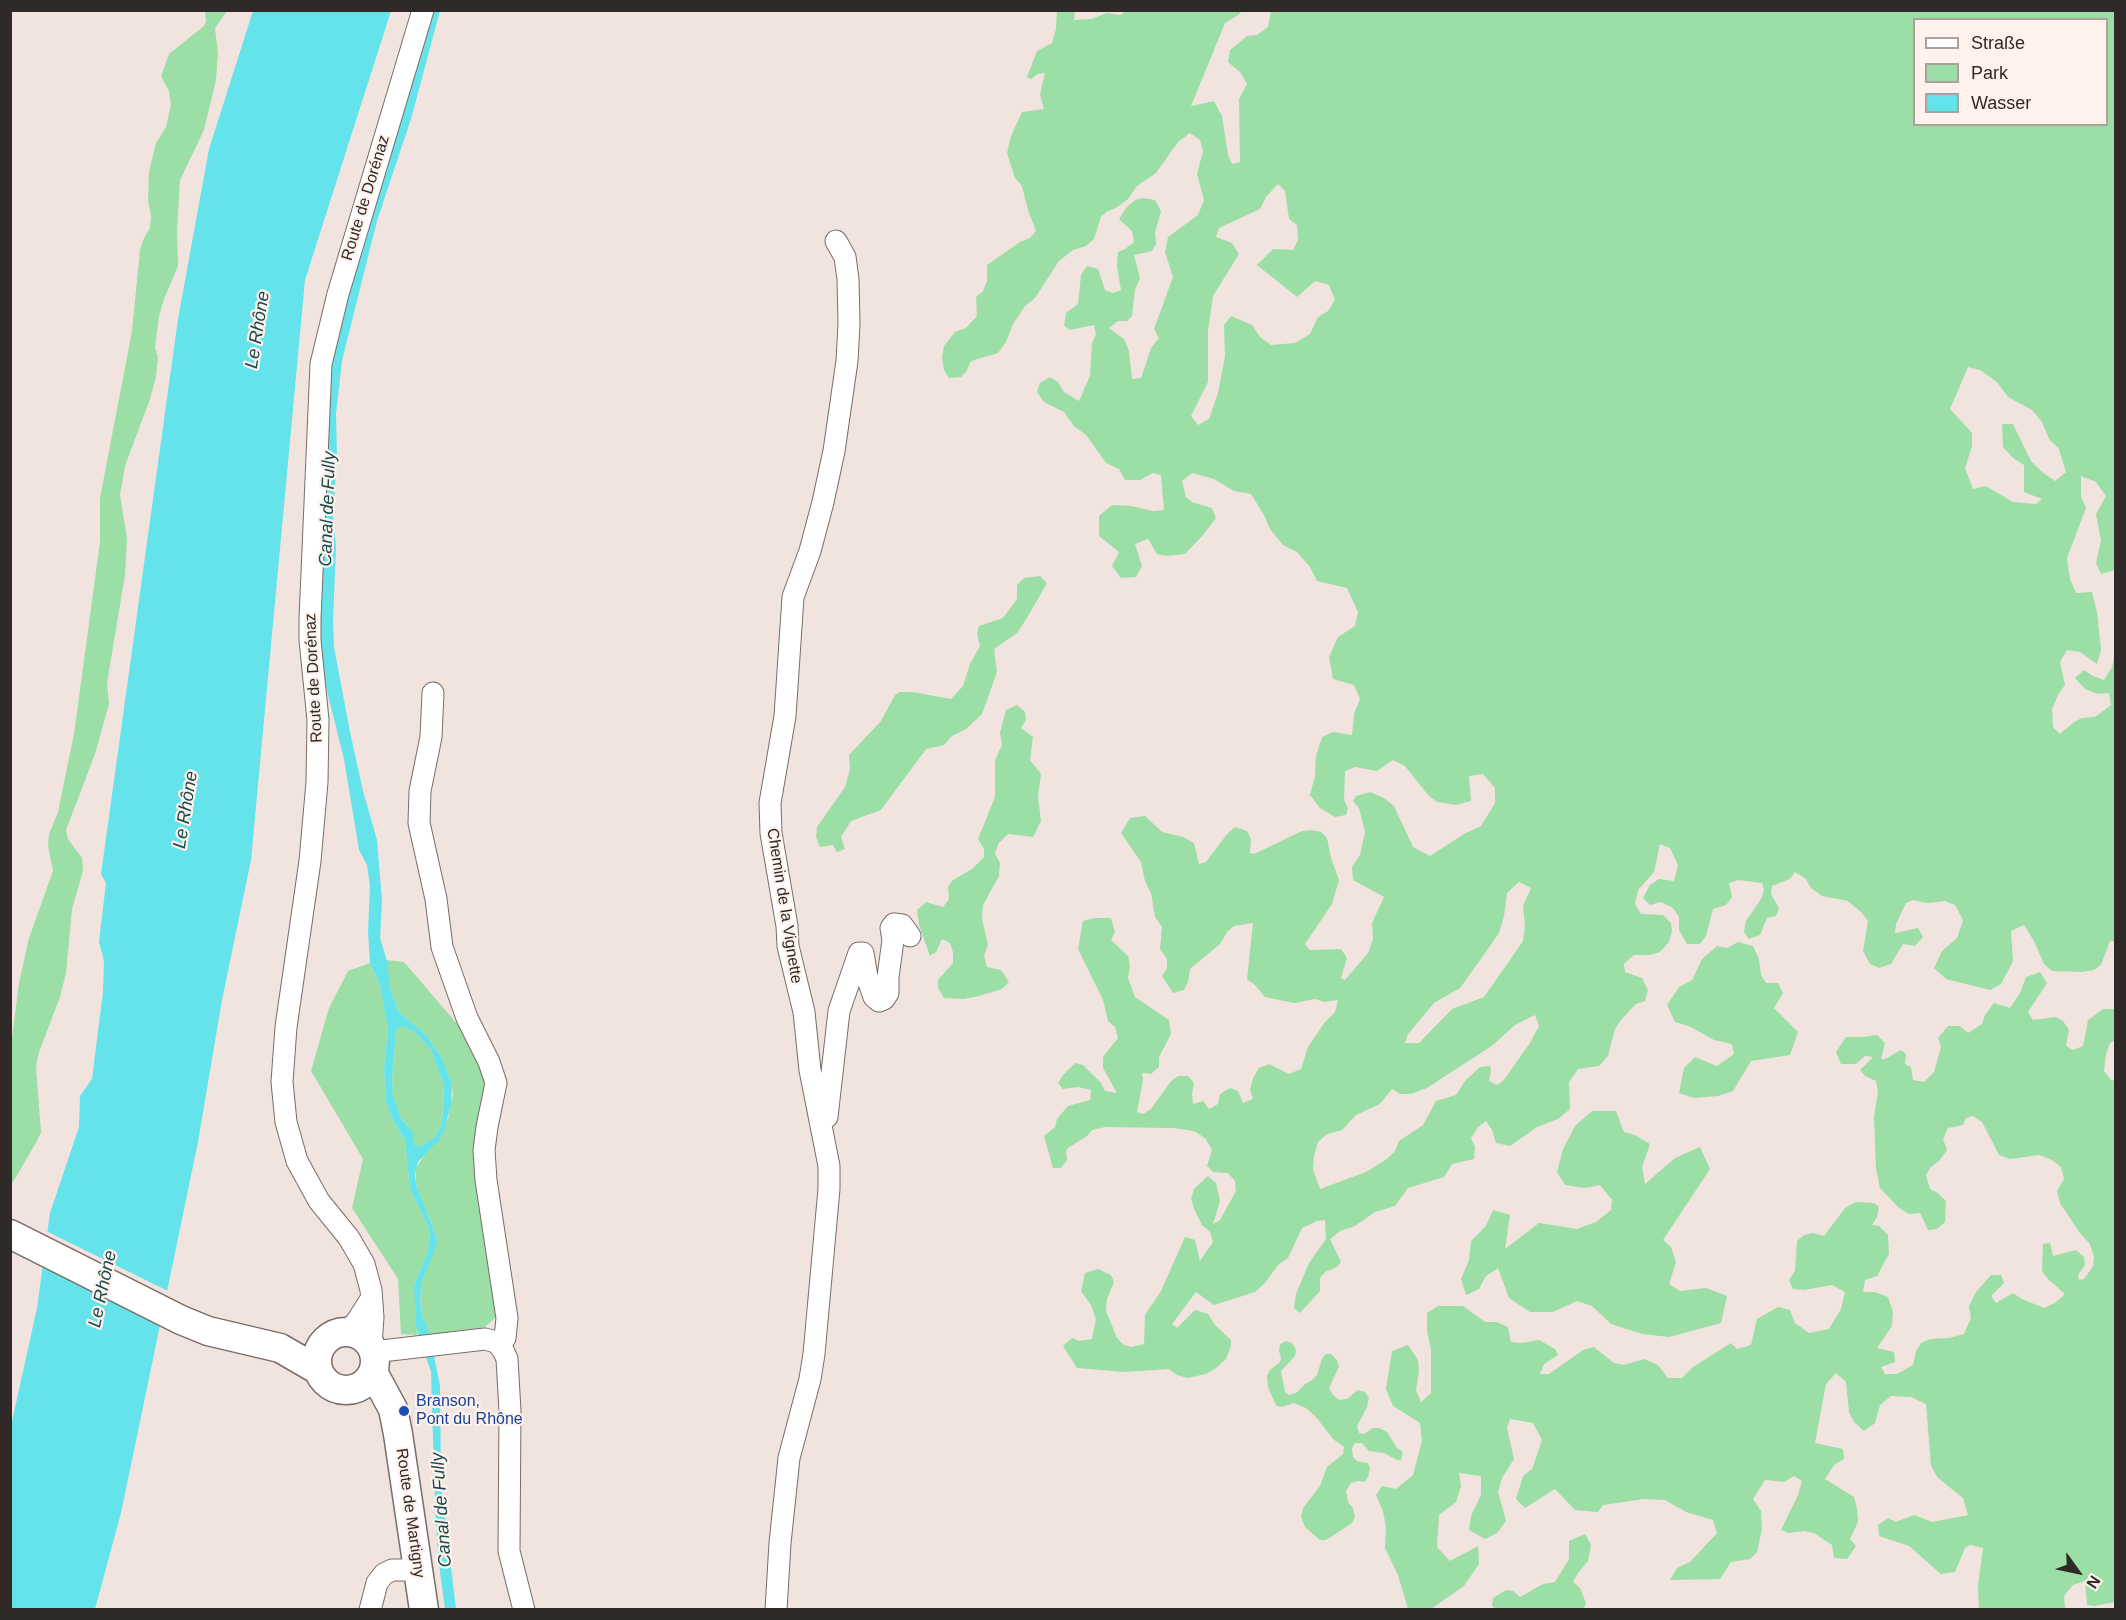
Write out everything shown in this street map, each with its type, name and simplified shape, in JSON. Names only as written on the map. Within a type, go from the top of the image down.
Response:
[{"type":"main road","points":[[10,1234],[181,1320],[208,1331],[280,1348],[318,1370],[330,1386],[373,1402],[393,1416]]},
{"type":"main road","points":[[280,1348],[336,1336],[361,1336],[379,1355],[364,1385],[348,1391]]},
{"type":"main road","points":[[318,1370],[317,1355],[336,1336]]},
{"type":"main road","name":"Route de Martigny","points":[[379,1355],[409,1495],[424,1610]]},
{"type":"street","name":"Route de Dorénaz","points":[[379,1355],[368,1276],[357,1250],[319,1201],[297,1161],[286,1122],[282,1082],[286,1027],[307,880],[317,782],[318,720],[310,619],[321,364],[338,294],[423,10]]},
{"type":"street","name":"Chemin de la Vignette","points":[[776,1610],[780,1542],[789,1458],[810,1379],[814,1354],[829,1190],[829,1166],[810,1070],[804,1012],[788,946],[787,926],[770,819],[784,716],[793,597],[810,551],[825,491],[834,451],[847,361],[848,279],[845,257],[836,241]]},
{"type":"street","points":[[433,693],[430,736],[420,791],[419,823],[436,899],[442,947],[467,1018],[495,1077],[496,1090],[487,1126],[484,1161],[507,1318],[505,1338],[500,1345]]},
{"type":"street","points":[[825,1144],[828,1101],[840,1011],[859,953],[863,953],[873,997],[879,1001],[884,999],[888,993],[893,940],[891,928],[894,924],[902,925],[910,936]]},
{"type":"street","points":[[336,1336],[357,1321],[371,1299]]},
{"type":"street","points":[[379,1355],[485,1339],[500,1345],[507,1359],[509,1384],[509,1551],[524,1610]]},
{"type":"street","points":[[370,1610],[377,1582],[384,1574],[392,1570],[419,1569]]},
{"type":"green space","points":[[205,11],[227,11],[215,28],[218,53],[216,80],[204,130],[180,180],[177,231],[178,266],[159,316],[155,348],[158,357],[156,377],[125,466],[120,495],[127,538],[125,575],[107,683],[109,704],[95,754],[66,830],[68,839],[82,858],[83,871],[72,909],[66,973],[36,1067],[41,1132],[11,1183],[10,1056],[19,983],[29,938],[53,871],[48,846],[49,834],[58,812],[74,734],[100,542],[100,498],[132,331],[140,250],[150,228],[149,172],[156,143],[166,127],[171,105],[169,91],[161,76],[169,54],[204,26]]},
{"type":"green space","points":[[1057,11],[1075,11],[1074,20],[1091,19],[1107,13],[1121,15],[1125,11],[1242,11],[1225,23],[1191,106],[1214,101],[1222,116],[1228,155],[1232,164],[1240,162],[1239,99],[1247,84],[1240,72],[1228,62],[1230,50],[1247,36],[1257,35],[1268,27],[1271,11],[2115,11],[2115,570],[2101,574],[2096,563],[2101,541],[2096,514],[2106,496],[2096,482],[2081,476],[2081,497],[2086,508],[2067,558],[2070,579],[2076,593],[2092,592],[2097,612],[2101,650],[2097,664],[2080,652],[2067,650],[2060,662],[2065,685],[2052,709],[2053,727],[2060,734],[2074,722],[2082,718],[2095,717],[2111,705],[2109,693],[2098,694],[2085,689],[2075,678],[2084,670],[2104,680],[2112,667],[2115,654],[2116,941],[2110,941],[2101,965],[2094,970],[2082,972],[2052,971],[2044,964],[2024,925],[2011,931],[2013,961],[2001,984],[1990,990],[1946,979],[1934,968],[1942,951],[1957,938],[1963,920],[1955,905],[1945,901],[1927,903],[1913,900],[1906,903],[1896,924],[1895,933],[1918,928],[1923,937],[1915,946],[1903,944],[1891,964],[1879,968],[1870,964],[1863,951],[1868,921],[1862,913],[1848,901],[1822,896],[1811,888],[1806,879],[1795,872],[1790,879],[1772,886],[1771,894],[1779,908],[1776,916],[1767,918],[1760,935],[1749,939],[1744,932],[1746,921],[1761,899],[1764,890],[1762,883],[1738,880],[1729,883],[1732,897],[1726,905],[1713,909],[1706,936],[1700,944],[1687,944],[1679,930],[1679,917],[1673,908],[1661,902],[1650,905],[1643,898],[1650,885],[1659,879],[1674,881],[1678,865],[1670,848],[1660,844],[1654,872],[1638,890],[1635,904],[1641,914],[1663,915],[1671,923],[1672,931],[1669,942],[1660,952],[1650,955],[1634,955],[1624,964],[1625,972],[1642,978],[1648,990],[1645,1001],[1636,1004],[1621,1020],[1615,1029],[1608,1056],[1599,1066],[1578,1069],[1569,1082],[1570,1109],[1558,1119],[1537,1127],[1510,1146],[1496,1143],[1486,1121],[1478,1127],[1471,1138],[1475,1147],[1474,1159],[1452,1164],[1444,1177],[1408,1188],[1395,1206],[1375,1212],[1355,1226],[1340,1231],[1330,1239],[1341,1262],[1320,1278],[1320,1291],[1300,1313],[1294,1308],[1296,1294],[1309,1263],[1326,1239],[1325,1220],[1302,1228],[1288,1258],[1278,1265],[1255,1292],[1214,1305],[1196,1292],[1172,1324],[1177,1328],[1195,1310],[1208,1314],[1215,1325],[1231,1340],[1226,1359],[1206,1374],[1187,1378],[1169,1369],[1125,1372],[1077,1368],[1063,1346],[1072,1338],[1079,1341],[1092,1339],[1096,1319],[1091,1305],[1081,1291],[1085,1273],[1098,1269],[1111,1275],[1114,1282],[1107,1299],[1106,1311],[1117,1338],[1124,1345],[1131,1347],[1144,1344],[1145,1315],[1161,1291],[1185,1237],[1195,1240],[1200,1261],[1213,1242],[1210,1232],[1202,1225],[1195,1211],[1191,1199],[1194,1189],[1208,1176],[1216,1183],[1220,1201],[1213,1224],[1220,1220],[1236,1191],[1235,1181],[1228,1173],[1213,1172],[1207,1166],[1212,1150],[1205,1138],[1194,1131],[1173,1128],[1105,1127],[1092,1130],[1068,1148],[1067,1160],[1061,1168],[1053,1168],[1044,1136],[1055,1127],[1057,1119],[1068,1106],[1090,1100],[1091,1090],[1078,1087],[1063,1089],[1058,1083],[1063,1075],[1075,1063],[1083,1065],[1101,1083],[1105,1091],[1117,1093],[1103,1068],[1103,1057],[1118,1038],[1115,1027],[1108,1021],[1103,1000],[1078,949],[1083,921],[1111,918],[1115,932],[1111,940],[1128,956],[1130,966],[1128,978],[1135,997],[1169,1020],[1171,1034],[1159,1057],[1159,1067],[1151,1074],[1142,1073],[1143,1080],[1137,1112],[1143,1114],[1151,1109],[1171,1081],[1178,1076],[1188,1076],[1194,1083],[1193,1104],[1203,1101],[1209,1109],[1218,1104],[1220,1094],[1230,1088],[1238,1091],[1243,1103],[1253,1099],[1250,1090],[1259,1068],[1269,1064],[1289,1074],[1301,1069],[1308,1047],[1325,1022],[1335,1012],[1338,1000],[1324,1002],[1315,999],[1294,1003],[1265,997],[1254,984],[1247,980],[1253,923],[1234,926],[1227,932],[1220,944],[1190,969],[1184,990],[1173,993],[1162,976],[1167,968],[1167,959],[1160,949],[1162,927],[1155,917],[1151,893],[1145,881],[1141,862],[1121,833],[1130,818],[1145,816],[1162,832],[1183,837],[1194,843],[1199,864],[1206,862],[1235,827],[1247,831],[1251,839],[1250,853],[1254,854],[1302,831],[1321,832],[1327,838],[1339,880],[1332,904],[1305,944],[1310,950],[1341,949],[1347,958],[1341,978],[1345,980],[1368,953],[1373,939],[1372,923],[1384,897],[1353,880],[1352,867],[1360,855],[1365,832],[1359,808],[1353,801],[1356,796],[1370,792],[1384,798],[1394,806],[1413,847],[1430,856],[1481,826],[1495,803],[1495,788],[1483,774],[1469,776],[1471,801],[1456,805],[1437,802],[1428,795],[1405,766],[1393,760],[1377,771],[1355,767],[1345,771],[1344,800],[1348,808],[1346,815],[1335,817],[1320,808],[1310,795],[1315,776],[1316,756],[1322,737],[1333,732],[1352,735],[1354,714],[1360,699],[1354,685],[1333,679],[1329,657],[1338,637],[1355,626],[1358,612],[1347,588],[1317,581],[1310,567],[1297,552],[1283,545],[1270,529],[1251,494],[1234,491],[1214,479],[1192,473],[1182,481],[1186,497],[1192,502],[1212,508],[1216,518],[1203,535],[1185,554],[1167,556],[1157,554],[1148,539],[1135,544],[1142,566],[1136,577],[1121,578],[1112,566],[1119,552],[1099,536],[1099,516],[1112,505],[1153,511],[1164,510],[1161,475],[1153,473],[1140,480],[1125,480],[1119,469],[1106,463],[1086,435],[1074,426],[1064,412],[1044,402],[1037,392],[1040,383],[1050,377],[1058,382],[1064,392],[1079,401],[1090,376],[1092,343],[1096,334],[1094,325],[1070,330],[1064,326],[1066,313],[1078,304],[1081,275],[1087,266],[1098,269],[1105,290],[1113,293],[1121,290],[1117,267],[1118,252],[1134,242],[1132,231],[1119,219],[1135,200],[1143,198],[1155,200],[1161,211],[1155,232],[1156,244],[1152,251],[1134,255],[1140,278],[1135,290],[1132,316],[1127,321],[1118,321],[1109,328],[1124,339],[1129,351],[1132,379],[1141,378],[1151,348],[1159,338],[1154,329],[1173,277],[1165,252],[1168,237],[1198,215],[1204,200],[1197,174],[1203,151],[1200,140],[1190,133],[1178,142],[1156,173],[1137,186],[1128,199],[1101,217],[1094,239],[1086,246],[1073,250],[1059,261],[1035,298],[1025,306],[1013,324],[1006,342],[998,353],[971,361],[961,377],[949,378],[944,370],[942,357],[944,346],[955,332],[966,328],[977,316],[976,297],[983,291],[987,281],[987,265],[1020,242],[1030,238],[1036,231],[1022,186],[1015,178],[1007,153],[1011,136],[1022,112],[1044,109],[1040,94],[1045,73],[1038,74],[1031,79],[1027,77],[1037,51],[1052,43]],"holes":[[[1278,184],[1285,191],[1289,219],[1297,225],[1298,240],[1293,250],[1273,249],[1257,265],[1297,297],[1315,281],[1329,285],[1335,300],[1328,311],[1318,317],[1310,334],[1295,343],[1271,345],[1260,337],[1252,325],[1231,316],[1224,325],[1225,356],[1218,393],[1209,419],[1198,425],[1191,416],[1208,382],[1208,331],[1213,296],[1239,254],[1232,243],[1216,237],[1219,228],[1260,209],[1266,197]],[[1968,367],[1980,370],[1997,382],[2008,397],[2032,410],[2042,422],[2049,439],[2059,449],[2066,472],[2055,481],[2031,461],[2013,424],[2002,424],[2003,447],[2013,458],[2024,465],[2024,492],[2042,499],[2036,504],[2013,502],[1986,486],[1973,489],[1965,468],[1972,446],[1972,433],[1950,409]],[[1519,882],[1531,888],[1523,906],[1525,925],[1523,941],[1484,997],[1452,1009],[1419,1043],[1405,1043],[1408,1034],[1434,1003],[1460,988],[1499,933],[1507,893]],[[1535,1015],[1539,1026],[1503,1081],[1497,1085],[1489,1081],[1490,1066],[1480,1067],[1465,1081],[1456,1095],[1436,1101],[1423,1125],[1399,1141],[1395,1151],[1387,1159],[1366,1172],[1320,1189],[1313,1170],[1314,1156],[1318,1142],[1327,1134],[1342,1130],[1356,1115],[1380,1104],[1392,1089],[1400,1094],[1411,1094],[1427,1088],[1493,1045],[1515,1025]]]},
{"type":"green space","points":[[1040,576],[1047,583],[1027,618],[1017,633],[994,649],[997,672],[982,714],[966,729],[952,736],[944,745],[926,749],[881,810],[851,821],[841,837],[845,849],[837,852],[833,845],[820,847],[816,837],[817,827],[845,787],[850,769],[849,755],[881,721],[895,695],[900,692],[912,692],[951,699],[963,686],[970,664],[980,646],[977,634],[979,626],[1003,618],[1017,599],[1017,585],[1024,578]]},
{"type":"green space","points":[[1017,705],[1025,712],[1026,720],[1021,728],[1033,737],[1030,760],[1041,774],[1038,797],[1041,821],[1033,837],[1008,834],[998,844],[995,854],[1000,863],[999,876],[983,905],[982,919],[988,945],[984,955],[987,967],[1001,970],[1009,982],[1002,989],[979,996],[964,999],[944,998],[938,988],[938,980],[953,963],[953,952],[950,943],[942,939],[936,952],[930,956],[919,925],[917,910],[926,902],[943,907],[949,899],[948,887],[953,880],[972,869],[984,857],[984,849],[978,839],[995,797],[995,760],[1002,745],[1000,733],[1006,710]]},
{"type":"green space","points":[[1738,942],[1753,946],[1759,959],[1761,975],[1766,983],[1778,983],[1783,993],[1774,1008],[1798,1032],[1790,1055],[1751,1061],[1733,1091],[1718,1096],[1694,1098],[1679,1093],[1684,1068],[1695,1057],[1717,1066],[1734,1054],[1732,1044],[1714,1040],[1691,1027],[1675,1022],[1667,1005],[1679,987],[1692,980],[1702,959],[1717,946],[1727,948]]},
{"type":"green space","points":[[386,960],[404,962],[477,1047],[487,1079],[499,1314],[485,1327],[430,1335],[422,1315],[420,1301],[422,1281],[437,1238],[416,1184],[416,1168],[448,1119],[453,1094],[452,1084],[442,1058],[425,1034],[399,1012],[390,988]]},
{"type":"green space","points":[[370,963],[380,985],[388,1029],[384,1069],[386,1103],[405,1141],[410,1189],[430,1234],[428,1252],[414,1285],[417,1335],[401,1334],[398,1279],[352,1208],[363,1159],[311,1071],[329,1008],[348,971]]},
{"type":"green space","points":[[2040,972],[2047,983],[2028,1012],[2033,1020],[2056,1017],[2063,1021],[2069,1030],[2066,1046],[2073,1050],[2083,1046],[2088,1020],[2103,1009],[2115,1009],[2115,1040],[2110,1043],[2106,1054],[2104,1071],[2111,1080],[2116,1081],[2115,1602],[2087,1605],[2085,1581],[2073,1585],[2064,1596],[2065,1609],[1979,1609],[1978,1585],[1983,1548],[1970,1545],[1965,1548],[1955,1572],[1941,1574],[1909,1546],[1879,1536],[1878,1525],[1888,1518],[1896,1522],[1914,1515],[1932,1522],[1968,1515],[1963,1498],[1938,1478],[1931,1466],[1926,1404],[1911,1397],[1891,1396],[1880,1405],[1875,1423],[1864,1431],[1854,1422],[1849,1412],[1846,1382],[1836,1373],[1826,1384],[1815,1443],[1843,1449],[1844,1459],[1834,1465],[1825,1479],[1854,1497],[1858,1522],[1850,1539],[1856,1546],[1847,1559],[1834,1558],[1832,1545],[1814,1533],[1804,1531],[1789,1533],[1781,1530],[1798,1495],[1802,1481],[1794,1476],[1784,1482],[1765,1480],[1753,1499],[1761,1511],[1762,1529],[1757,1552],[1750,1559],[1731,1562],[1720,1579],[1670,1580],[1677,1568],[1690,1562],[1717,1533],[1713,1520],[1686,1512],[1665,1500],[1644,1499],[1603,1505],[1598,1512],[1575,1510],[1555,1489],[1525,1508],[1516,1499],[1523,1476],[1532,1469],[1542,1440],[1533,1423],[1510,1419],[1507,1428],[1514,1459],[1502,1478],[1498,1492],[1506,1521],[1497,1533],[1485,1539],[1469,1530],[1471,1516],[1481,1495],[1481,1476],[1459,1473],[1461,1486],[1456,1502],[1439,1515],[1437,1547],[1450,1561],[1478,1546],[1479,1564],[1464,1586],[1431,1609],[1408,1609],[1398,1575],[1385,1548],[1386,1527],[1383,1511],[1376,1495],[1382,1486],[1396,1489],[1413,1475],[1422,1441],[1420,1423],[1393,1406],[1386,1389],[1392,1351],[1408,1345],[1418,1360],[1416,1390],[1421,1402],[1431,1393],[1431,1350],[1427,1331],[1427,1313],[1438,1306],[1463,1306],[1485,1322],[1497,1322],[1508,1327],[1511,1342],[1539,1340],[1555,1349],[1558,1355],[1544,1364],[1540,1374],[1549,1374],[1583,1350],[1594,1347],[1614,1363],[1624,1365],[1644,1359],[1658,1365],[1668,1378],[1682,1378],[1693,1367],[1731,1343],[1737,1349],[1751,1345],[1757,1319],[1778,1307],[1790,1310],[1795,1323],[1809,1333],[1829,1329],[1841,1309],[1845,1292],[1832,1285],[1804,1290],[1793,1289],[1789,1280],[1795,1271],[1797,1241],[1804,1235],[1813,1233],[1824,1236],[1845,1208],[1856,1202],[1874,1203],[1879,1207],[1872,1225],[1879,1226],[1888,1235],[1889,1254],[1877,1276],[1865,1280],[1863,1292],[1875,1292],[1888,1297],[1893,1312],[1892,1326],[1877,1348],[1894,1352],[1895,1362],[1881,1367],[1885,1374],[1897,1374],[1913,1365],[1916,1351],[1921,1343],[1930,1339],[1964,1334],[1971,1318],[1969,1306],[1976,1292],[1991,1275],[2001,1275],[2004,1283],[1991,1296],[1996,1303],[2013,1293],[2044,1308],[2055,1303],[2065,1294],[2042,1271],[2043,1244],[2050,1243],[2053,1256],[2076,1250],[2084,1257],[2085,1265],[2078,1275],[2079,1280],[2084,1279],[2093,1266],[2094,1257],[2090,1244],[2060,1203],[2057,1191],[2064,1179],[2061,1167],[2052,1160],[2039,1155],[2010,1159],[1999,1155],[1982,1122],[1973,1116],[1966,1118],[1963,1125],[1948,1128],[1943,1139],[1947,1150],[1926,1175],[1930,1189],[1946,1201],[1945,1222],[1937,1229],[1928,1230],[1920,1213],[1909,1214],[1899,1208],[1880,1188],[1876,1168],[1874,1117],[1878,1092],[1876,1081],[1865,1076],[1860,1070],[1873,1057],[1865,1056],[1856,1064],[1841,1064],[1836,1052],[1846,1037],[1877,1035],[1885,1043],[1881,1059],[1901,1050],[1906,1054],[1905,1064],[1911,1067],[1913,1080],[1924,1082],[1934,1072],[1941,1047],[1938,1038],[1948,1026],[1960,1026],[1968,1033],[1982,1024],[1985,1015],[1994,1003],[2010,1008],[2020,993],[2026,977]]},
{"type":"green space","points":[[400,1026],[414,1031],[431,1050],[443,1083],[441,1126],[435,1137],[419,1147],[413,1144],[410,1128],[401,1118],[393,1095],[396,1031]]},
{"type":"green space","points":[[1592,1111],[1616,1111],[1624,1132],[1635,1135],[1650,1144],[1642,1167],[1645,1184],[1675,1158],[1700,1147],[1710,1169],[1663,1240],[1671,1247],[1676,1262],[1669,1284],[1680,1291],[1706,1288],[1727,1296],[1721,1323],[1669,1337],[1642,1334],[1611,1324],[1592,1306],[1577,1301],[1553,1312],[1530,1312],[1509,1298],[1498,1268],[1486,1276],[1479,1289],[1466,1295],[1461,1279],[1469,1260],[1471,1241],[1486,1226],[1493,1210],[1510,1215],[1505,1249],[1539,1223],[1577,1229],[1596,1222],[1611,1210],[1612,1200],[1600,1185],[1585,1188],[1565,1185],[1557,1172],[1563,1149],[1575,1126]]},
{"type":"green space","points":[[1286,1341],[1292,1343],[1296,1350],[1295,1356],[1281,1371],[1285,1392],[1289,1395],[1296,1393],[1312,1380],[1317,1375],[1322,1359],[1326,1354],[1331,1354],[1337,1360],[1339,1367],[1329,1388],[1333,1395],[1339,1400],[1347,1399],[1358,1390],[1365,1392],[1369,1398],[1357,1426],[1359,1433],[1364,1434],[1373,1428],[1379,1428],[1387,1432],[1397,1448],[1403,1452],[1401,1460],[1397,1460],[1384,1453],[1369,1451],[1362,1443],[1355,1443],[1352,1448],[1353,1457],[1357,1461],[1368,1463],[1370,1468],[1368,1477],[1364,1482],[1351,1483],[1346,1491],[1355,1517],[1352,1523],[1326,1540],[1320,1540],[1305,1527],[1301,1517],[1303,1508],[1320,1486],[1327,1467],[1343,1454],[1344,1447],[1333,1439],[1306,1408],[1294,1403],[1282,1407],[1277,1406],[1274,1401],[1268,1387],[1267,1376],[1270,1370],[1280,1362],[1280,1344]]},
{"type":"green space","points":[[1585,1534],[1591,1545],[1588,1561],[1573,1582],[1580,1588],[1586,1603],[1584,1609],[1497,1610],[1492,1606],[1493,1598],[1506,1590],[1513,1591],[1520,1597],[1543,1584],[1555,1582],[1569,1559],[1569,1541]]},
{"type":"water","name":"Le Rhône","points":[[253,11],[391,11],[305,280],[251,860],[222,1000],[198,1142],[121,1513],[95,1609],[11,1610],[11,1426],[37,1308],[50,1213],[79,1127],[80,1096],[92,1079],[103,992],[104,961],[99,942],[106,883],[101,874],[178,319],[209,149]]},
{"type":"water","name":"Canal de Fully","points":[[431,11],[440,11],[411,119],[377,221],[342,361],[336,414],[337,459],[333,515],[336,547],[333,622],[334,647],[350,732],[377,840],[382,900],[380,938],[387,961],[390,988],[399,1012],[425,1034],[442,1058],[452,1084],[451,1105],[444,1131],[439,1140],[418,1162],[415,1174],[416,1184],[437,1238],[436,1247],[422,1281],[420,1301],[422,1315],[430,1335],[440,1386],[441,1484],[456,1609],[445,1609],[438,1557],[431,1372],[416,1327],[414,1285],[428,1252],[430,1234],[410,1189],[405,1141],[386,1103],[384,1069],[388,1029],[380,985],[370,963],[368,931],[370,886],[367,865],[359,850],[344,759],[318,655],[328,366]],"holes":[[[400,1026],[414,1031],[431,1050],[443,1083],[444,1100],[441,1126],[435,1137],[419,1147],[413,1144],[413,1132],[401,1118],[393,1095],[392,1080],[396,1031]]]},
{"type":"pier","points":[[44,1230],[170,1292],[164,1324],[40,1264]]},
{"type":"place","name":"Branson, Pont du Rhône","points":[[404,1411]]}]
